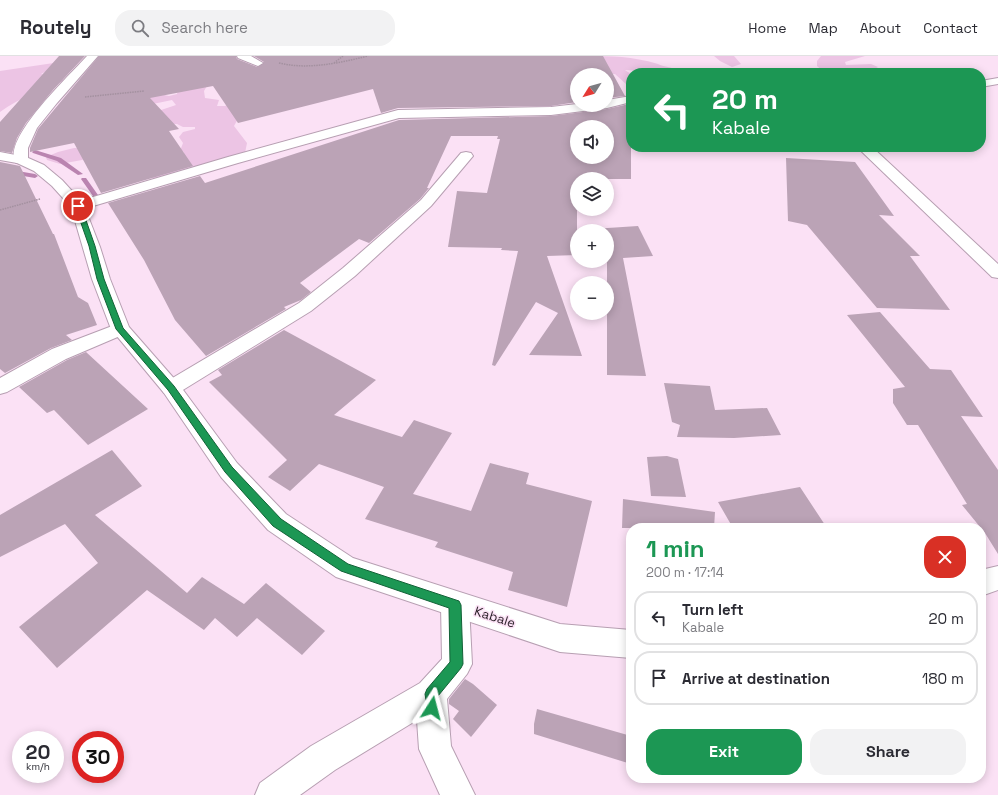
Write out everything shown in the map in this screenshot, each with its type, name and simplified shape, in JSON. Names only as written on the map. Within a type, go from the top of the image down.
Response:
[{"type":"street","points":[[11,158],[21,147],[32,127],[93,56]]},
{"type":"street","points":[[242,56],[258,63]]},
{"type":"street","points":[[986,83],[998,81]]},
{"type":"street","points":[[614,103],[626,100]]},
{"type":"street","points":[[72,199],[233,160],[398,114],[551,111],[570,109]]},
{"type":"street","points":[[870,152],[926,203],[998,273]]},
{"type":"street","points":[[171,388],[304,307],[349,272],[426,203],[466,156]]},
{"type":"street","name":"Kabale","points":[[11,158],[39,168],[72,199],[92,246],[101,279],[120,329],[171,388],[228,470],[277,522],[345,568],[560,638],[626,644]]},
{"type":"street","points":[[0,387],[59,354],[120,329]]},
{"type":"street","points":[[986,582],[998,578]]},
{"type":"street","points":[[272,795],[323,758],[431,694],[456,664],[455,605]]},
{"type":"street","points":[[431,694],[436,749],[458,795]]},
{"type":"path","points":[[334,63],[343,56]]},
{"type":"path","points":[[276,61],[281,64],[297,66],[334,63],[368,56]]},
{"type":"path","points":[[53,101],[144,91]]},
{"type":"path","points":[[0,210],[72,199]]},
{"type":"shaded area","points":[[585,56],[613,56],[630,58],[648,61],[671,68],[626,68],[626,84],[615,74],[614,68],[600,68]]},
{"type":"shaded area","points":[[714,56],[734,56],[741,64],[732,67]]},
{"type":"shaded area","points":[[821,56],[865,56],[845,62],[846,65],[871,64],[878,67],[819,68],[817,66],[817,61]]},
{"type":"shaded area","points":[[67,61],[41,74],[61,78],[64,81],[23,98],[0,112],[0,71]]},
{"type":"shaded area","points":[[207,86],[204,91],[205,98],[219,100],[217,106],[225,106],[233,102],[239,117],[234,126],[247,143],[245,153],[162,180],[154,179],[151,174],[182,159],[184,152],[180,151],[183,143],[179,137],[183,132],[195,129],[195,127],[183,127],[177,124],[152,124],[155,112],[176,105],[172,100],[148,105],[139,97],[159,94],[169,96],[177,94],[178,90]]},
{"type":"shaded area","points":[[74,148],[91,148],[96,153],[82,160],[60,164],[47,160],[46,157]]},
{"type":"building","points":[[59,56],[85,56],[53,90],[26,123],[17,138],[12,153],[0,151],[0,122]]},
{"type":"building","points":[[99,56],[236,56],[237,59],[257,67],[264,62],[254,56],[603,56],[610,68],[570,68],[570,103],[551,106],[398,108],[381,113],[373,89],[238,123],[213,86],[150,98],[179,129],[169,131],[193,166],[101,193],[74,143],[30,152],[30,148],[38,129]]},
{"type":"building","points":[[614,76],[625,96],[614,97]]},
{"type":"building","points":[[626,105],[626,152],[631,152],[631,179],[614,179],[614,172],[570,172],[570,216],[577,216],[577,224],[570,224],[570,255],[547,256],[582,356],[529,355],[558,313],[536,302],[495,366],[492,365],[518,251],[501,250],[502,248],[448,247],[457,191],[487,193],[500,139],[497,139],[498,136],[451,136],[427,188],[429,188],[420,199],[369,243],[359,239],[300,283],[311,292],[301,300],[284,307],[286,309],[206,356],[175,320],[144,260],[108,203],[200,176],[205,183],[399,120],[551,116],[583,112],[614,112],[614,107]]},
{"type":"building","points":[[786,158],[855,162],[894,216],[879,215],[920,256],[910,256],[950,310],[877,308],[807,225],[788,221]]},
{"type":"building","points":[[0,162],[20,166],[54,234],[78,297],[88,303],[97,325],[66,335],[72,340],[51,348],[5,373],[0,369]]},
{"type":"building","points":[[638,226],[653,256],[623,258],[646,376],[607,375],[607,320],[614,320],[614,276],[607,276],[607,268],[614,268],[614,228]]},
{"type":"building","points":[[880,312],[930,369],[951,370],[983,417],[961,416],[998,470],[998,554],[986,535],[986,523],[977,523],[962,505],[967,504],[918,425],[907,425],[893,403],[893,389],[905,387],[847,315]]},
{"type":"building","points":[[284,330],[376,380],[334,415],[402,437],[414,420],[452,433],[413,494],[471,511],[490,463],[529,473],[526,484],[592,501],[567,607],[508,590],[513,572],[435,547],[438,542],[365,519],[384,487],[319,464],[290,491],[268,477],[287,460],[209,382],[222,375],[218,370]]},
{"type":"building","points":[[86,352],[148,409],[88,445],[54,410],[47,413],[19,387],[67,360]]},
{"type":"building","points":[[664,383],[710,386],[715,410],[767,408],[781,435],[734,438],[677,437],[680,425],[672,422]]},
{"type":"building","points":[[112,450],[142,486],[95,515],[187,593],[202,577],[244,604],[266,583],[325,631],[302,655],[257,618],[237,637],[215,618],[204,630],[147,590],[57,668],[19,627],[98,563],[65,524],[0,557],[0,515]]},
{"type":"building","points":[[667,456],[678,459],[686,497],[651,496],[647,457]]},
{"type":"building","points":[[800,487],[824,523],[730,523],[718,502]]},
{"type":"building","points":[[623,499],[715,512],[714,523],[626,523],[626,528],[622,528]]},
{"type":"building","points":[[465,679],[497,705],[471,737],[453,719],[459,711],[449,704],[449,699]]},
{"type":"building","points":[[537,709],[626,735],[626,762],[534,734]]},
{"type":"waterway","points":[[35,152],[48,155],[59,160],[80,174]]},
{"type":"waterway","points":[[0,170],[35,176]]},
{"type":"waterway","points":[[84,179],[95,195]]},
{"type":"route","points":[[78,206],[92,246],[101,279],[120,329],[171,388],[228,470],[277,522],[345,568],[455,605],[456,664],[431,694],[432,708]]}]
